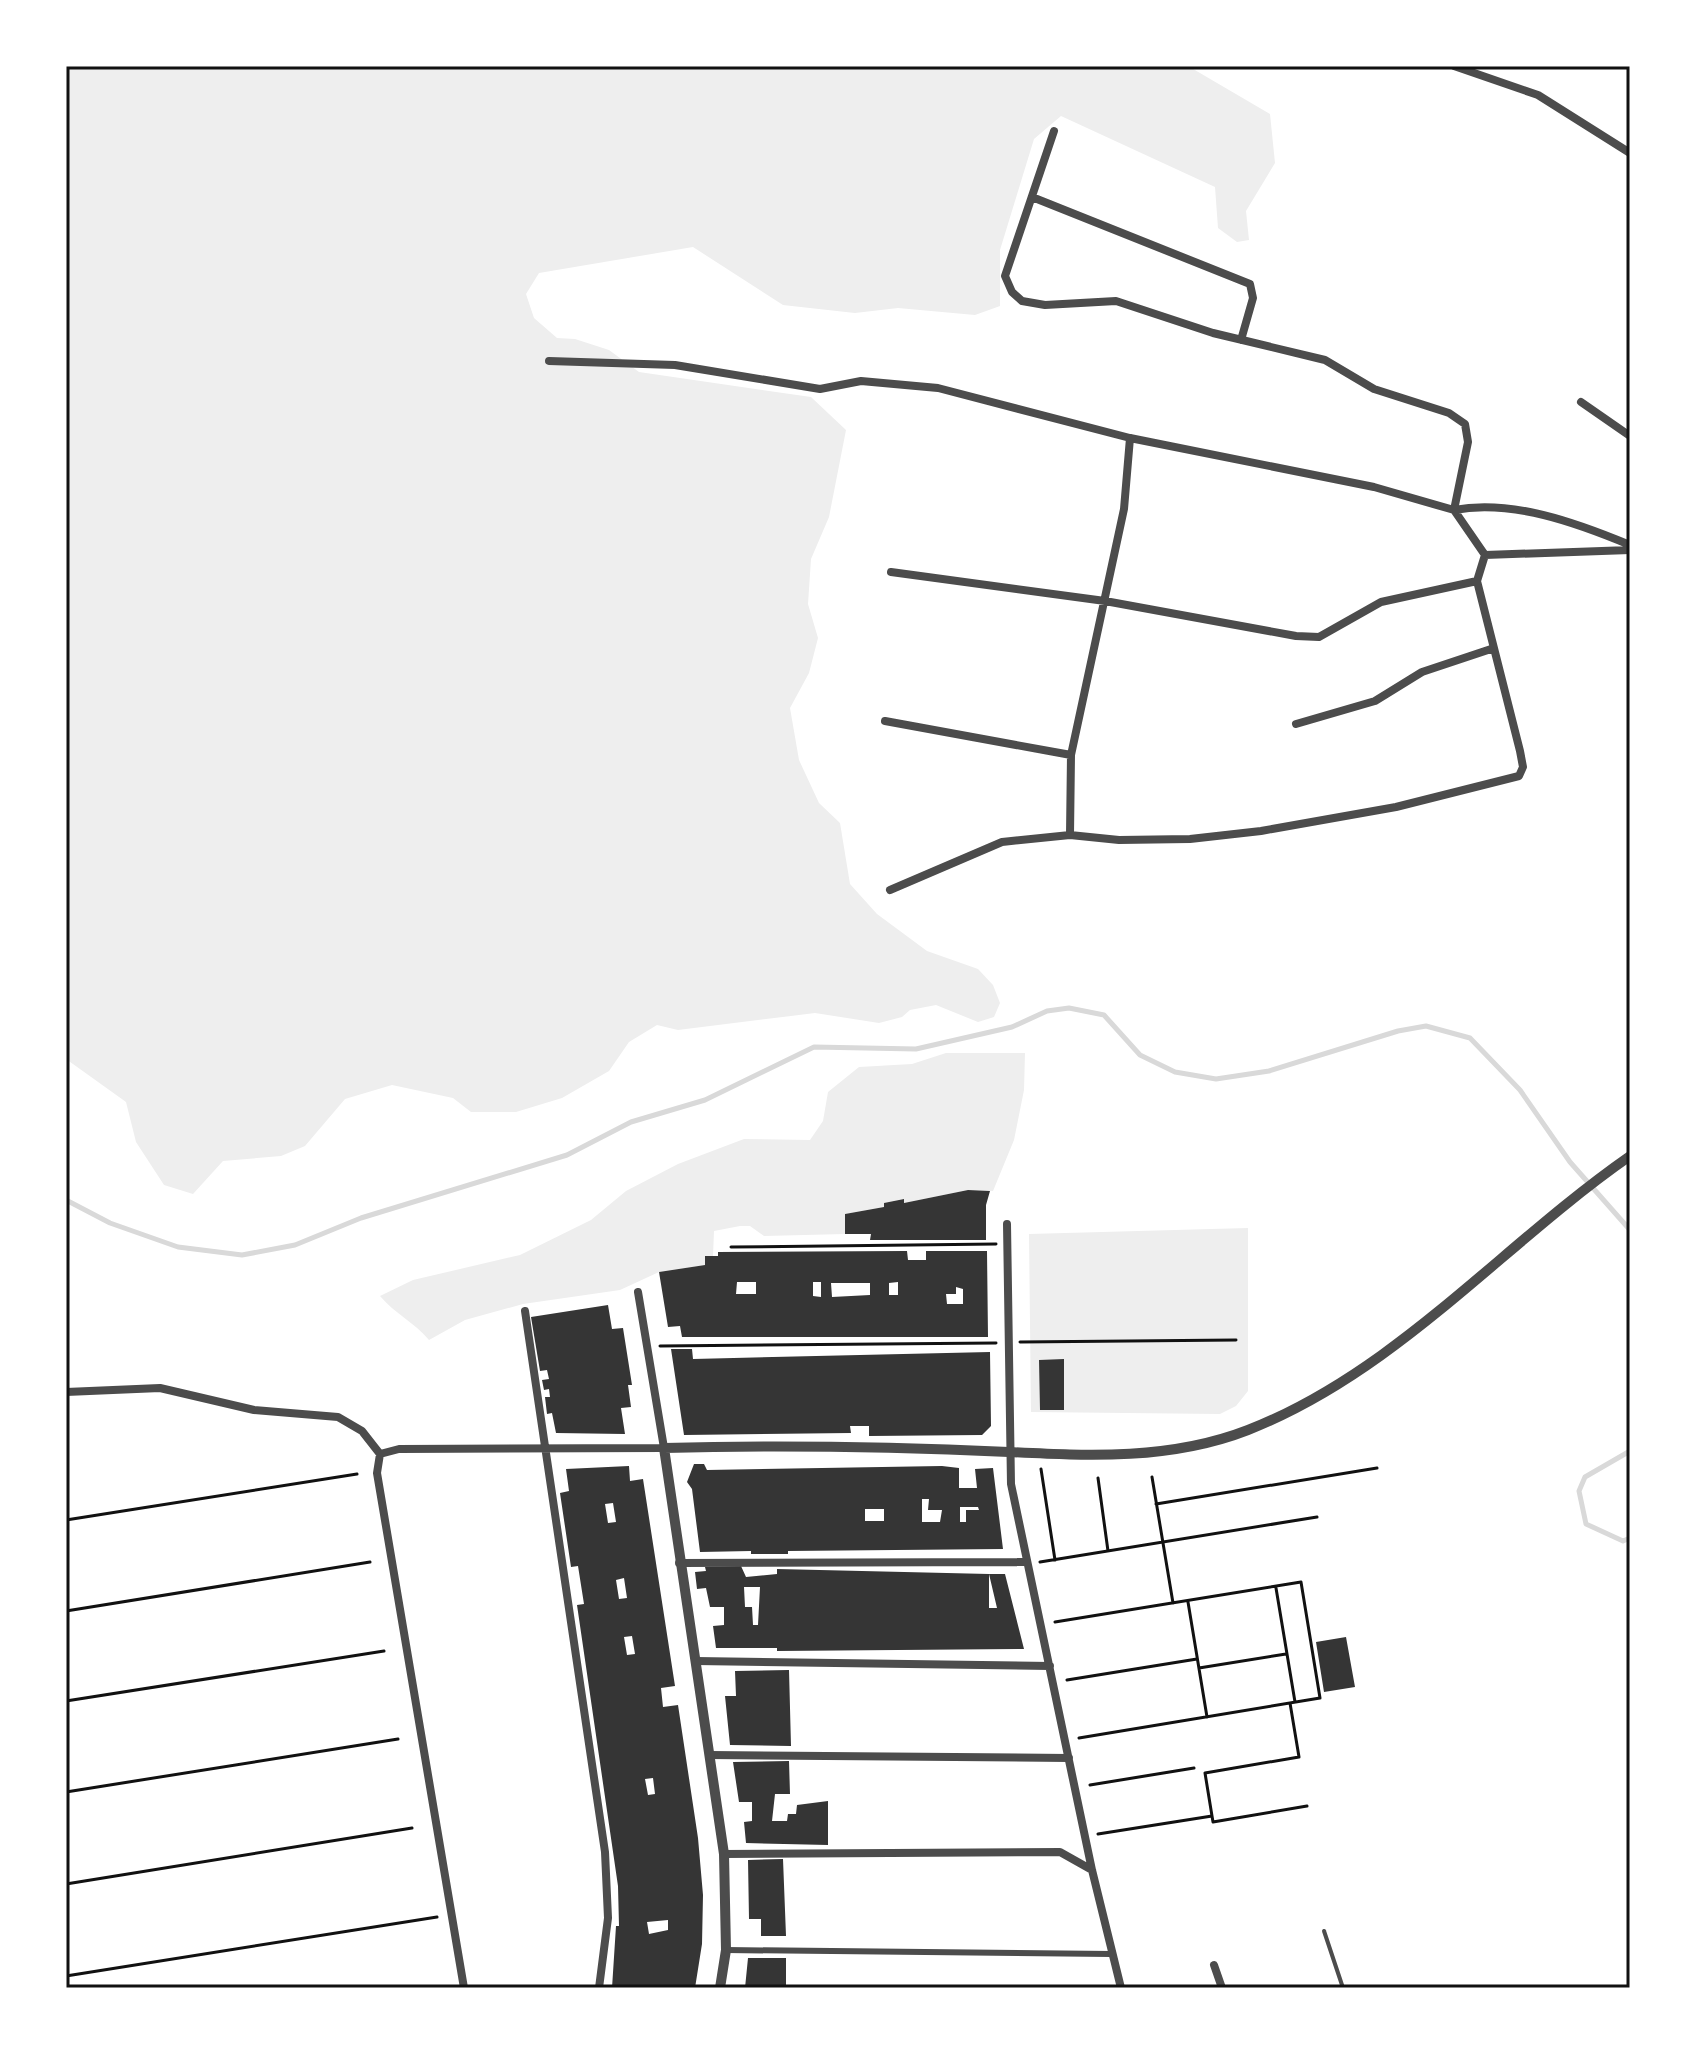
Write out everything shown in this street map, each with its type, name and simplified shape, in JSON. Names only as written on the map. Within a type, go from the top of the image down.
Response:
[{"type":"street","points":[[1454,66],[1538,95],[1630,153]]},
{"type":"street","points":[[1054,131],[1005,276],[1012,292],[1022,301],[1045,305],[1116,301],[1241,340],[1325,360],[1374,389],[1449,413],[1465,424],[1468,442],[1454,510],[1485,555]]},
{"type":"street","points":[[1032,197],[1250,284],[1253,298],[1241,340]]},
{"type":"street","points":[[549,361],[675,365],[820,389],[861,381],[938,388],[1130,438],[1374,487],[1454,510],[1479,505],[1535,514],[1594,530],[1630,547]]},
{"type":"street","points":[[1581,402],[1630,436]]},
{"type":"street","points":[[1070,835],[1071,755],[1124,509],[1130,438]]},
{"type":"street","points":[[1485,555],[1630,547]]},
{"type":"street","points":[[890,890],[1002,842],[1070,835],[1119,840],[1176,839],[1261,831],[1396,807],[1519,776],[1523,767],[1520,751],[1491,649],[1477,581],[1485,555]]},
{"type":"street","points":[[891,572],[1105,601],[1248,628],[1319,637],[1381,602],[1477,581]]},
{"type":"street","points":[[1296,724],[1375,701],[1422,672],[1491,649]]},
{"type":"street","points":[[885,721],[1071,755]]},
{"type":"street","points":[[380,1454],[399,1449],[664,1448],[1011,1452],[1040,1455],[1149,1454],[1200,1447],[1250,1430],[1363,1368],[1465,1289],[1557,1210],[1630,1156]]},
{"type":"street","points":[[1007,1224],[1011,1484],[1084,1834],[1121,1988]]},
{"type":"street","points":[[638,1292],[724,1854],[726,1950],[720,1988]]},
{"type":"street","points":[[525,1311],[605,1852],[608,1918],[599,1988]]},
{"type":"street","points":[[66,1392],[160,1388],[254,1410],[338,1417],[362,1431],[380,1454],[377,1473],[464,1988]]},
{"type":"street","points":[[679,1563],[1027,1562]]},
{"type":"street","points":[[696,1661],[1050,1666]]},
{"type":"street","points":[[710,1755],[1069,1758]]},
{"type":"street","points":[[724,1854],[1060,1852],[1092,1870]]},
{"type":"street","points":[[726,1950],[1111,1954]]},
{"type":"street","points":[[1214,1965],[1222,1988]]},
{"type":"lane","points":[[1324,1931],[1343,1988]]},
{"type":"path","points":[[731,1247],[1008,1244]]},
{"type":"path","points":[[648,1347],[1236,1340]]},
{"type":"path","points":[[1040,1455],[1055,1560]]},
{"type":"path","points":[[1156,1504],[1377,1468]]},
{"type":"path","points":[[66,1520],[357,1474]]},
{"type":"path","points":[[1152,1477],[1173,1603]]},
{"type":"path","points":[[1098,1478],[1108,1551]]},
{"type":"path","points":[[1027,1562],[1317,1517]]},
{"type":"path","points":[[66,1611],[370,1562]]},
{"type":"path","points":[[1055,1622],[1301,1582],[1320,1698],[1079,1738]]},
{"type":"path","points":[[1213,1819],[1205,1773],[1299,1757],[1276,1586]]},
{"type":"path","points":[[1188,1601],[1207,1717]]},
{"type":"path","points":[[66,1701],[384,1651]]},
{"type":"path","points":[[1199,1668],[1287,1653]]},
{"type":"path","points":[[1067,1680],[1197,1659]]},
{"type":"path","points":[[66,1792],[398,1739]]},
{"type":"path","points":[[1090,1785],[1194,1768]]},
{"type":"path","points":[[1084,1834],[1307,1806]]},
{"type":"path","points":[[66,1884],[412,1828]]},
{"type":"path","points":[[66,1976],[452,1914]]},
{"type":"shaded area","points":[[66,66],[1188,66],[1270,114],[1275,163],[1246,211],[1249,240],[1237,242],[1218,228],[1215,187],[1061,116],[1034,139],[1000,250],[1000,306],[975,315],[898,308],[855,313],[783,305],[693,247],[539,273],[526,294],[534,318],[557,338],[575,339],[609,350],[639,372],[811,397],[846,430],[829,517],[811,559],[808,604],[818,638],[809,673],[790,708],[799,760],[819,803],[840,823],[850,884],[877,914],[927,951],[978,969],[993,985],[1000,1003],[994,1017],[978,1022],[936,1005],[910,1010],[902,1017],[879,1023],[815,1013],[678,1030],[657,1025],[629,1042],[609,1071],[562,1098],[516,1112],[471,1112],[453,1098],[392,1085],[345,1099],[305,1146],[281,1156],[223,1161],[193,1194],[164,1185],[136,1142],[126,1102],[66,1059]]},
{"type":"shaded area","points":[[946,1053],[1025,1053],[1024,1090],[1014,1140],[993,1191],[968,1190],[904,1203],[903,1199],[884,1203],[884,1207],[845,1214],[845,1234],[764,1236],[750,1226],[714,1231],[713,1256],[705,1256],[705,1265],[659,1272],[620,1290],[523,1304],[465,1320],[429,1340],[380,1296],[413,1280],[520,1255],[591,1220],[626,1191],[678,1164],[744,1139],[810,1140],[823,1121],[828,1092],[859,1067],[912,1064]]},
{"type":"shaded area","points":[[1248,1228],[1248,1391],[1236,1406],[1220,1414],[1031,1412],[1029,1234]]},
{"type":"building","points":[[968,1190],[990,1191],[986,1205],[986,1240],[870,1240],[871,1234],[845,1234],[845,1214],[884,1207],[884,1203],[904,1199],[904,1203]]},
{"type":"building","points":[[907,1251],[908,1260],[926,1260],[926,1251],[987,1251],[988,1337],[682,1337],[680,1326],[668,1327],[659,1272],[705,1265],[705,1256],[718,1256],[718,1252]],"holes":[[[737,1282],[756,1282],[756,1294],[736,1294]],[[813,1282],[821,1282],[821,1297],[813,1296]],[[898,1282],[898,1295],[889,1295],[889,1283]],[[831,1283],[870,1283],[870,1295],[832,1297]],[[956,1287],[963,1289],[963,1304],[947,1304],[946,1294],[956,1294]]]},
{"type":"building","points":[[608,1305],[612,1329],[623,1328],[632,1385],[628,1385],[631,1407],[621,1408],[625,1434],[556,1433],[552,1413],[547,1414],[545,1397],[550,1397],[549,1389],[544,1390],[542,1380],[549,1379],[547,1370],[540,1371],[531,1317]]},
{"type":"building","points":[[671,1349],[692,1349],[693,1359],[990,1352],[991,1426],[982,1435],[869,1436],[869,1426],[850,1426],[851,1433],[684,1435]]},
{"type":"building","points":[[1064,1359],[1064,1410],[1040,1410],[1039,1360]]},
{"type":"building","points":[[694,1464],[704,1464],[707,1470],[942,1466],[959,1468],[959,1488],[977,1488],[975,1469],[993,1468],[1003,1549],[788,1551],[788,1554],[700,1552],[692,1489],[687,1482]],"holes":[[[922,1499],[929,1499],[928,1510],[942,1510],[940,1522],[922,1522]],[[960,1507],[978,1507],[979,1510],[966,1510],[966,1522],[960,1522]],[[865,1509],[884,1509],[884,1521],[865,1521]]]},
{"type":"building","points":[[629,1466],[630,1481],[643,1479],[675,1686],[661,1688],[663,1707],[678,1705],[698,1838],[703,1895],[702,1944],[695,1988],[654,1985],[654,1988],[612,1988],[616,1926],[619,1926],[618,1886],[577,1605],[584,1604],[578,1566],[571,1567],[560,1493],[569,1491],[566,1469]],"holes":[[[613,1503],[616,1522],[608,1523],[605,1504]],[[624,1578],[627,1598],[619,1599],[616,1580]],[[632,1636],[635,1654],[627,1655],[624,1637]],[[653,1778],[655,1794],[648,1795],[645,1779]],[[668,1920],[668,1930],[649,1934],[647,1922]]]},
{"type":"building","points":[[741,1566],[746,1577],[777,1574],[777,1569],[1005,1574],[1024,1649],[777,1651],[777,1648],[716,1648],[713,1626],[724,1625],[724,1607],[710,1607],[706,1588],[697,1589],[695,1572],[706,1571],[705,1567]],"holes":[[[989,1574],[997,1608],[989,1608]],[[744,1587],[760,1587],[758,1625],[753,1625],[752,1607],[745,1607]]]},
{"type":"building","points":[[1346,1637],[1355,1687],[1324,1692],[1316,1642]]},
{"type":"building","points":[[789,1670],[791,1746],[730,1745],[725,1696],[736,1696],[735,1671]]},
{"type":"building","points":[[789,1761],[790,1794],[775,1794],[772,1821],[787,1821],[788,1814],[796,1814],[797,1805],[828,1801],[828,1845],[746,1843],[744,1822],[752,1821],[752,1802],[739,1802],[733,1762]]},
{"type":"building","points":[[783,1859],[786,1936],[761,1936],[761,1919],[749,1919],[748,1860]]},
{"type":"building","points":[[748,1958],[786,1958],[786,1988],[745,1988]]},
{"type":"waterway","points":[[66,1200],[110,1223],[178,1247],[242,1255],[295,1245],[361,1218],[567,1155],[631,1122],[705,1100],[814,1047],[916,1049],[1012,1027],[1047,1011],[1069,1008],[1104,1015],[1140,1055],[1175,1072],[1216,1079],[1269,1071],[1398,1031],[1426,1026],[1470,1038],[1520,1090],[1570,1162],[1630,1230]]},
{"type":"waterway","points":[[1630,1451],[1585,1477],[1579,1491],[1586,1524],[1623,1541],[1630,1538]]}]
